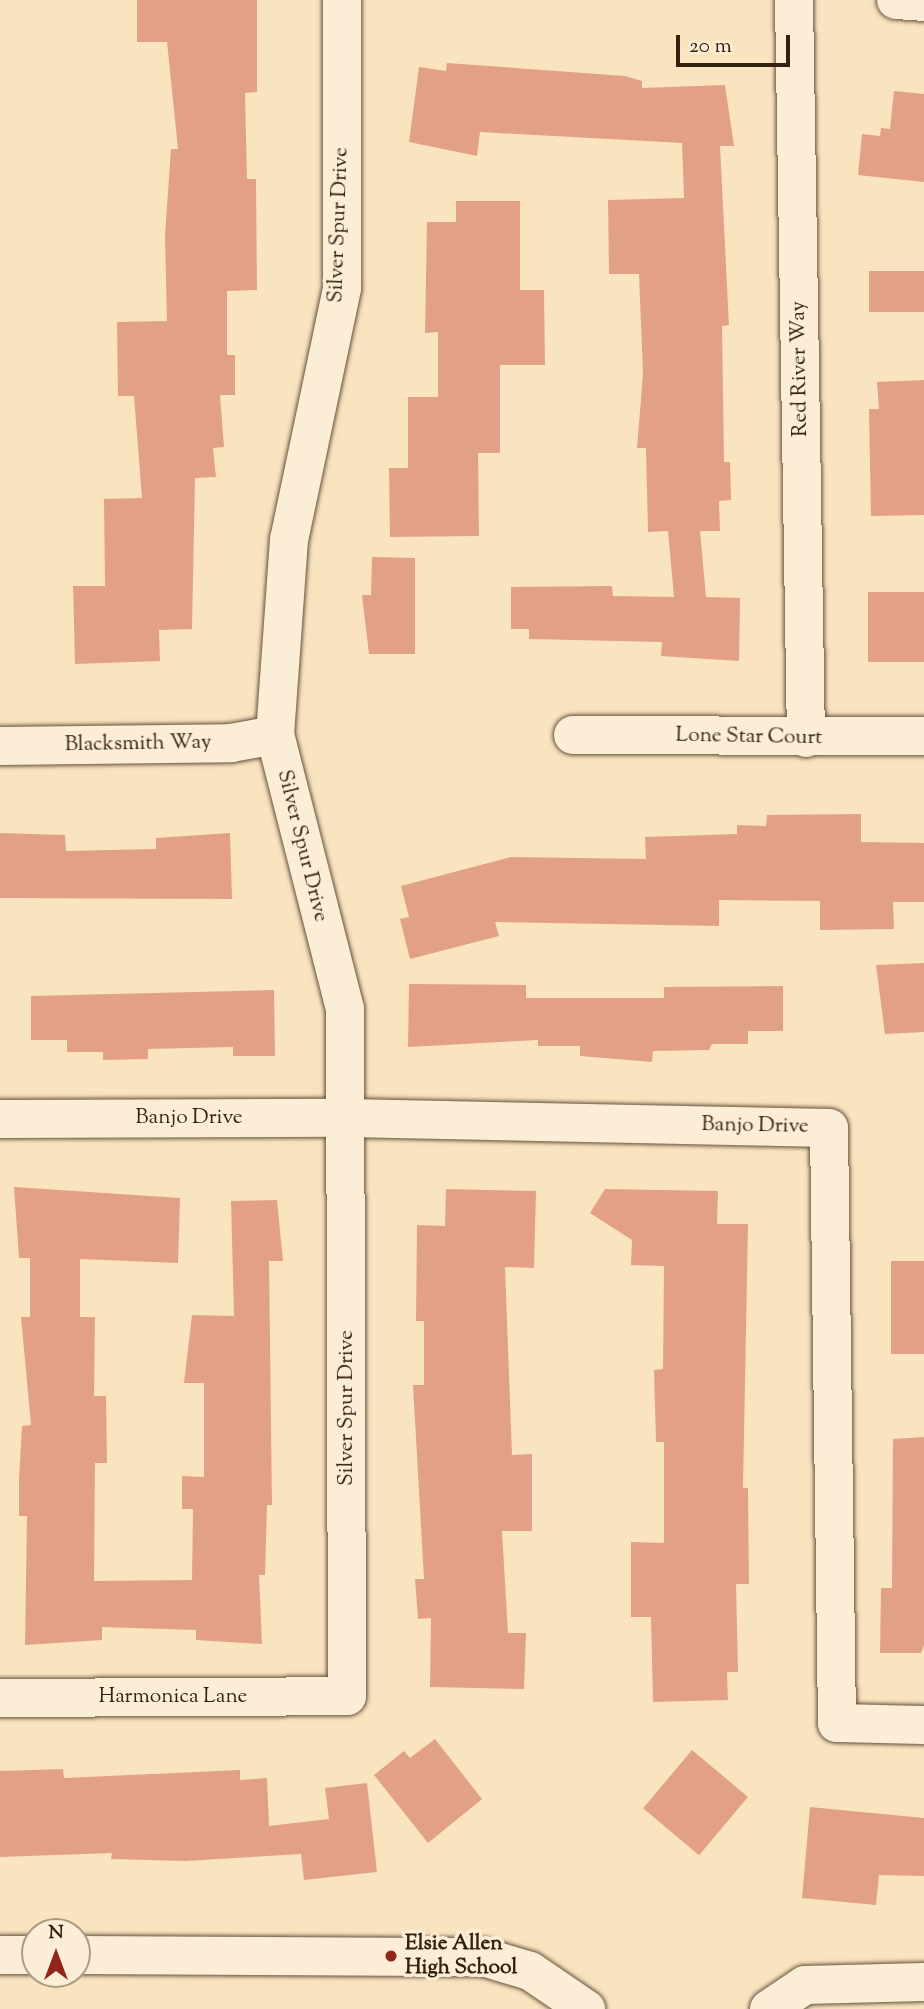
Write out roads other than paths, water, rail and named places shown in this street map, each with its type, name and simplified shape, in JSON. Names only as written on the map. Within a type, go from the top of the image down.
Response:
[{"type":"street","name":"Silver Spur Drive","points":[[342,0],[342,288],[289,540],[275,735],[345,1009],[346,1696]]},
{"type":"street","name":"Red River Way","points":[[794,0],[806,738]]},
{"type":"street","points":[[896,0],[924,2]]},
{"type":"street","name":"Blacksmith Way","points":[[0,746],[232,743],[275,735]]},
{"type":"street","name":"Lone Star Court","points":[[573,735],[806,738],[924,736]]},
{"type":"street","name":"Banjo Drive","points":[[0,1119],[347,1118],[829,1128],[837,1723],[924,1725]]},
{"type":"street","name":"Harmonica Lane","points":[[0,1698],[346,1696]]},
{"type":"street","points":[[0,1955],[21,1955]]},
{"type":"street","points":[[91,1956],[243,1965],[484,1957],[530,1970],[586,2009]]},
{"type":"street","points":[[769,2009],[805,1985],[924,1982]]},
{"type":"place","name":"Elsie Allen High School","points":[[391,1956]]}]
